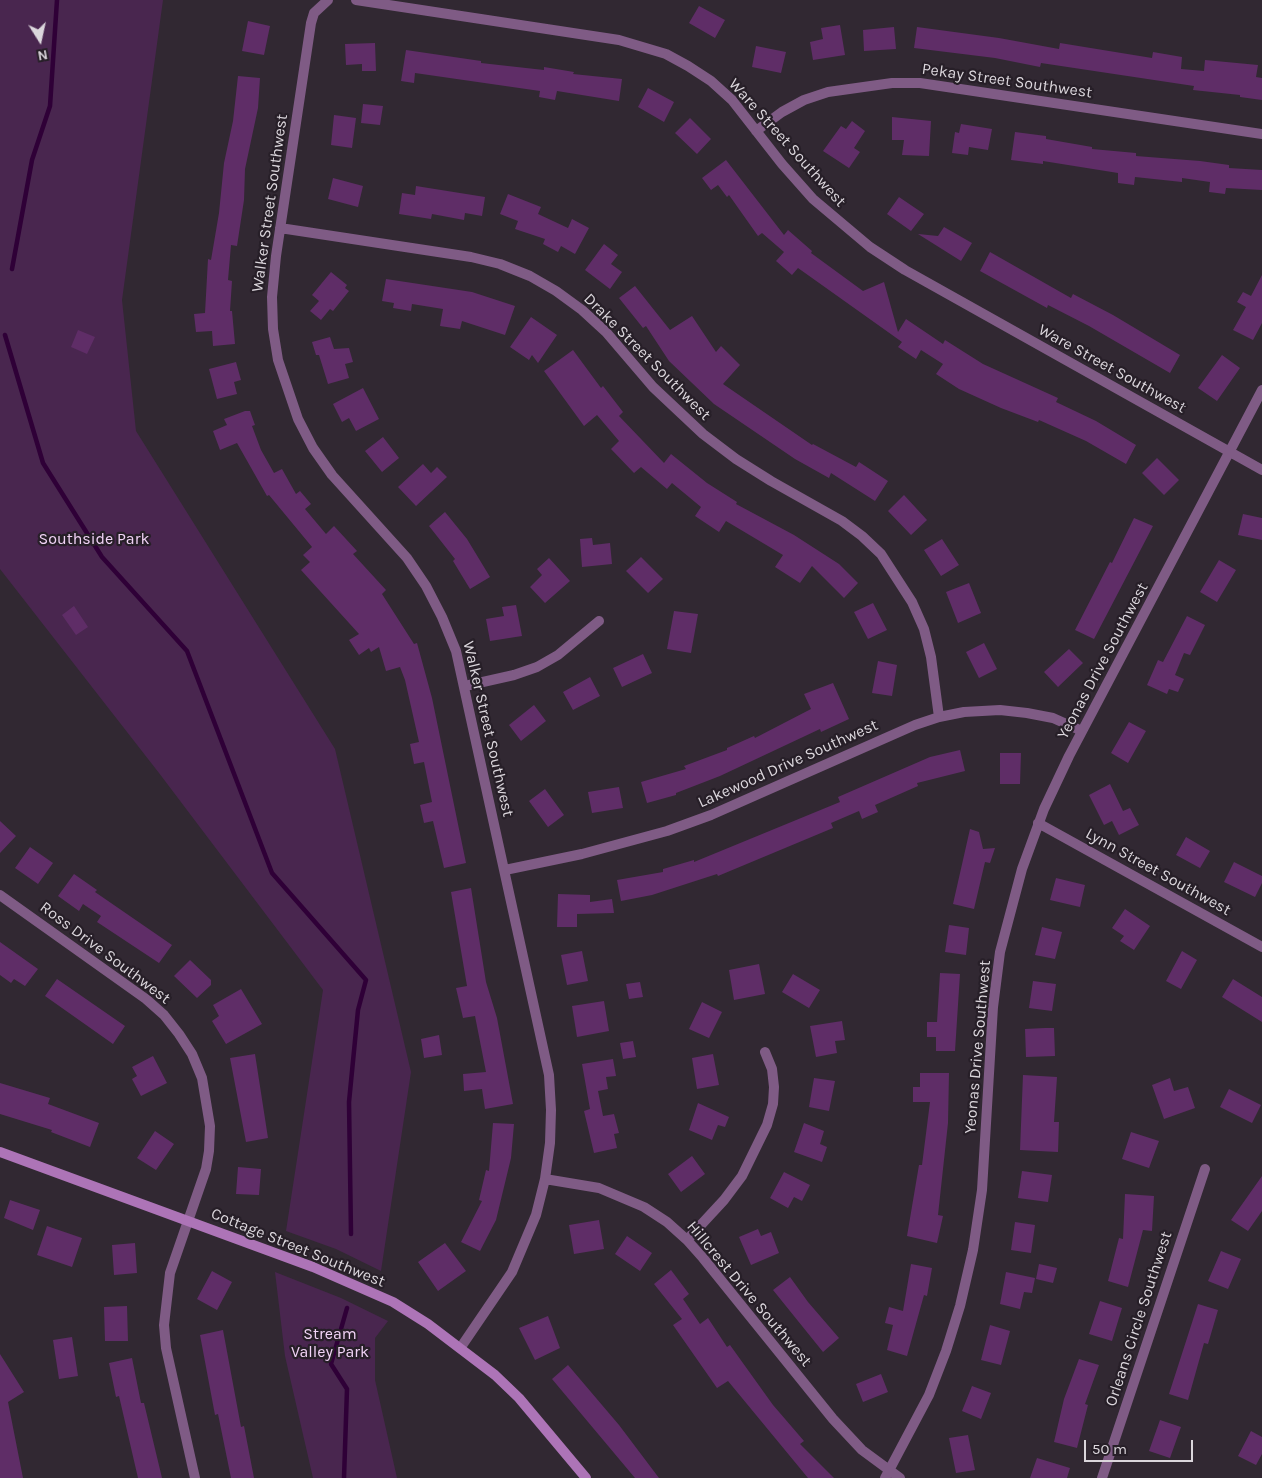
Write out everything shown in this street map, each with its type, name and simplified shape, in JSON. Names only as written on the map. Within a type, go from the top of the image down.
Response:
[{"type":"street","name":"Ware Street Southwest","points":[[356,0],[619,40],[643,46],[673,58],[711,81],[732,100],[782,164],[813,199],[870,247],[905,270],[1262,470]]},
{"type":"street","name":"Walker Street Southwest","points":[[327,1],[314,13],[311,23],[280,228],[272,297],[273,329],[284,382],[298,419],[313,448],[332,475],[401,551],[426,586],[452,642],[465,686],[549,1075],[552,1110],[545,1179],[533,1225],[512,1272],[461,1347]]},
{"type":"street","name":"Pekay Street Southwest","points":[[756,131],[782,112],[804,100],[828,92],[892,83],[920,83],[1262,134]]},
{"type":"street","name":"Drake Street Southwest","points":[[280,228],[479,258],[530,276],[556,291],[582,310],[606,332],[653,387],[703,434],[771,482],[842,521],[881,554],[912,602],[924,629],[932,657],[939,717]]},
{"type":"street","name":"Yeonas Drive Southwest","points":[[887,1475],[929,1395],[946,1351],[973,1250],[982,1190],[993,1007],[999,961],[1010,907],[1038,823],[1082,731],[1262,390]]},
{"type":"street","points":[[465,686],[514,675],[537,667],[558,655],[599,621]]},
{"type":"street","name":"Lakewood Drive Southwest","points":[[505,870],[590,852],[667,831],[711,815],[915,725],[939,717],[964,712],[1000,710],[1027,712],[1053,718],[1082,731]]},
{"type":"street","name":"Lynn Street Southwest","points":[[1038,823],[1262,947]]},
{"type":"street","name":"Ross Drive Southwest","points":[[0,894],[146,999],[169,1021],[192,1054],[204,1086],[210,1126],[206,1169],[170,1273],[164,1325],[166,1348],[195,1478]]},
{"type":"street","points":[[687,1240],[724,1200],[742,1176],[767,1125],[773,1104],[774,1087],[766,1052]]},
{"type":"street","name":"Cottage Street Southwest","points":[[0,1152],[355,1283],[400,1307],[461,1347],[519,1398],[586,1478]]},
{"type":"street","name":"Orleans Circle Southwest","points":[[1102,1478],[1205,1169]]},
{"type":"street","name":"Hillcrest Drive Southwest","points":[[545,1179],[598,1188],[623,1196],[667,1222],[687,1240],[832,1419],[887,1475],[900,1478]]},
{"type":"green space","name":"Southside Park","points":[[0,0],[163,0],[122,300],[136,431],[335,749],[411,1072],[381,1271],[336,1249],[286,1231],[323,990],[159,773],[0,569]]},
{"type":"green space","name":"Stream Valley Park","points":[[275,1272],[341,1298],[388,1321],[375,1338],[375,1380],[397,1478],[313,1478],[285,1356]]},
{"type":"building","points":[[699,6],[725,20],[715,38],[689,23]]},
{"type":"building","points":[[248,21],[270,26],[264,55],[242,51]]},
{"type":"building","points":[[840,25],[845,55],[813,60],[810,42],[823,39],[821,28]]},
{"type":"building","points":[[894,27],[896,49],[864,51],[863,30]]},
{"type":"building","points":[[917,27],[999,38],[1059,49],[1060,43],[1152,58],[1153,52],[1182,57],[1181,69],[1204,71],[1205,60],[1258,65],[1256,77],[1262,78],[1262,100],[1240,97],[1240,95],[1193,90],[1194,86],[1041,63],[1040,67],[995,58],[914,48]]},
{"type":"building","points":[[375,43],[376,71],[362,71],[362,64],[346,65],[345,44]]},
{"type":"building","points":[[756,46],[786,52],[781,73],[752,67]]},
{"type":"building","points":[[406,50],[481,61],[481,63],[544,70],[544,67],[574,72],[573,74],[622,79],[619,101],[557,91],[555,100],[539,97],[540,91],[415,73],[414,83],[401,81]]},
{"type":"building","points":[[238,76],[260,78],[258,108],[245,169],[244,200],[237,246],[231,245],[228,280],[232,281],[230,311],[232,311],[235,344],[213,346],[212,331],[196,332],[194,314],[205,313],[208,259],[211,260],[219,213],[224,163],[233,121]]},
{"type":"building","points":[[648,88],[674,102],[664,122],[638,107]]},
{"type":"building","points":[[363,104],[383,106],[380,125],[361,123]]},
{"type":"building","points":[[334,115],[356,118],[352,148],[331,145]]},
{"type":"building","points":[[892,117],[931,121],[929,156],[902,155],[904,140],[892,140]]},
{"type":"building","points":[[690,118],[711,139],[697,154],[675,133]]},
{"type":"building","points":[[852,121],[865,131],[854,148],[860,152],[849,168],[823,151],[841,126],[846,129]]},
{"type":"building","points":[[961,124],[992,129],[988,150],[969,147],[968,155],[952,153],[955,132],[959,133]]},
{"type":"building","points":[[1015,132],[1046,136],[1046,139],[1092,147],[1092,149],[1136,153],[1136,156],[1200,161],[1229,165],[1229,168],[1262,170],[1262,190],[1226,188],[1225,194],[1209,192],[1210,182],[1182,178],[1182,182],[1135,177],[1134,185],[1118,183],[1118,173],[1043,161],[1043,164],[1011,160]]},
{"type":"building","points":[[726,160],[784,235],[788,230],[812,251],[811,253],[863,291],[884,282],[898,332],[906,319],[943,344],[945,340],[983,364],[1058,398],[1056,402],[1096,421],[1136,445],[1126,464],[1086,441],[1039,420],[1038,422],[1001,408],[959,389],[936,374],[943,364],[921,350],[916,359],[898,347],[902,342],[798,268],[792,275],[776,261],[784,252],[762,233],[758,236],[729,195],[727,197],[718,185],[711,190],[702,178]]},
{"type":"building","points":[[333,178],[363,186],[358,207],[328,199]]},
{"type":"building","points":[[416,186],[485,197],[482,216],[465,213],[464,220],[432,214],[431,219],[399,214],[402,193],[415,195]]},
{"type":"building","points":[[508,194],[541,207],[538,214],[568,228],[572,219],[589,228],[575,254],[561,246],[558,252],[543,244],[545,239],[515,229],[518,221],[500,214]]},
{"type":"building","points":[[899,197],[924,214],[911,231],[887,214]]},
{"type":"building","points":[[944,227],[972,243],[961,261],[918,234],[938,236]]},
{"type":"building","points":[[604,244],[618,255],[611,264],[622,272],[610,289],[585,270]]},
{"type":"building","points":[[990,252],[1071,298],[1073,294],[1113,315],[1180,355],[1170,373],[1089,326],[1048,305],[1047,308],[980,271]]},
{"type":"building","points":[[331,272],[347,285],[345,288],[349,291],[333,311],[330,309],[321,320],[310,311],[319,301],[312,295]]},
{"type":"building","points":[[1262,275],[1262,323],[1253,340],[1233,330],[1246,307],[1237,302],[1243,292],[1251,296]]},
{"type":"building","points":[[386,279],[472,292],[515,306],[505,335],[462,321],[460,329],[440,326],[443,309],[412,304],[411,311],[393,308],[394,303],[382,301]]},
{"type":"building","points":[[635,286],[670,330],[692,316],[716,352],[721,346],[740,365],[723,384],[812,445],[856,467],[859,462],[888,481],[875,501],[831,473],[829,478],[795,459],[714,404],[669,361],[646,326],[643,328],[619,298]]},
{"type":"building","points":[[531,317],[557,335],[538,363],[532,355],[529,360],[510,347]]},
{"type":"building","points":[[78,330],[95,337],[87,354],[71,347]]},
{"type":"building","points":[[330,337],[334,349],[349,348],[353,362],[345,364],[349,378],[328,384],[319,355],[316,355],[312,342]]},
{"type":"building","points":[[573,350],[601,388],[603,386],[623,412],[619,416],[664,463],[671,454],[707,483],[737,502],[736,504],[794,535],[839,564],[858,583],[844,598],[812,566],[800,583],[775,567],[783,555],[726,521],[719,532],[695,516],[701,507],[672,483],[667,489],[641,467],[634,473],[611,449],[619,441],[597,415],[584,426],[544,371]]},
{"type":"building","points":[[1222,355],[1240,368],[1217,401],[1198,388]]},
{"type":"building","points":[[236,362],[241,380],[234,382],[237,394],[217,399],[209,369]]},
{"type":"building","points":[[363,388],[379,419],[356,431],[349,418],[342,422],[333,404]]},
{"type":"building","points":[[250,411],[255,425],[252,426],[261,450],[274,473],[282,469],[296,494],[300,491],[311,504],[305,509],[326,534],[334,526],[357,551],[353,554],[386,590],[382,594],[414,644],[417,643],[432,698],[466,863],[444,868],[433,821],[424,823],[420,805],[432,802],[424,762],[414,764],[410,744],[419,742],[405,680],[400,667],[386,671],[379,647],[371,652],[369,648],[359,655],[349,640],[359,634],[301,570],[310,562],[303,555],[312,547],[269,495],[267,496],[237,443],[220,450],[213,431],[227,425],[224,419]]},
{"type":"building","points":[[383,437],[399,458],[382,472],[365,451]]},
{"type":"building","points":[[1157,458],[1179,480],[1164,495],[1142,473]]},
{"type":"building","points":[[423,464],[431,473],[437,467],[447,477],[416,506],[398,487]]},
{"type":"building","points":[[904,495],[927,520],[911,535],[888,511]]},
{"type":"building","points":[[445,512],[467,539],[490,577],[470,589],[453,561],[455,559],[429,526]]},
{"type":"building","points":[[1243,514],[1262,518],[1262,540],[1238,535]]},
{"type":"building","points":[[1134,518],[1153,526],[1094,639],[1075,630],[1110,562],[1112,563]]},
{"type":"building","points":[[592,538],[593,545],[610,543],[612,564],[582,567],[580,539]]},
{"type":"building","points":[[942,539],[959,565],[941,576],[924,550]]},
{"type":"building","points":[[641,557],[663,579],[648,593],[626,571]]},
{"type":"building","points":[[549,558],[570,581],[545,603],[530,587],[542,575],[537,569]]},
{"type":"building","points":[[1219,560],[1236,570],[1217,602],[1200,592]]},
{"type":"building","points":[[969,583],[981,613],[958,623],[946,592]]},
{"type":"building","points":[[873,603],[887,630],[868,639],[854,612]]},
{"type":"building","points":[[516,605],[522,636],[490,641],[486,619],[504,616],[502,607]]},
{"type":"building","points":[[74,606],[88,627],[76,635],[62,615]]},
{"type":"building","points":[[674,611],[698,614],[691,653],[667,649]]},
{"type":"building","points":[[1187,616],[1205,625],[1190,655],[1184,653],[1175,675],[1184,679],[1178,692],[1169,689],[1167,694],[1147,685],[1158,660],[1163,662]]},
{"type":"building","points":[[984,643],[997,669],[979,678],[966,652]]},
{"type":"building","points":[[1069,649],[1083,663],[1058,687],[1044,672]]},
{"type":"building","points":[[643,654],[652,673],[622,687],[613,668]]},
{"type":"building","points":[[878,661],[897,665],[892,696],[872,693]]},
{"type":"building","points":[[590,677],[600,696],[573,710],[563,692]]},
{"type":"building","points":[[833,683],[849,719],[821,732],[820,729],[720,776],[676,793],[676,795],[647,803],[641,782],[686,769],[684,766],[727,750],[727,748],[754,736],[755,738],[811,709],[804,694]]},
{"type":"building","points":[[534,705],[546,721],[521,741],[509,725]]},
{"type":"building","points":[[1129,722],[1146,731],[1128,763],[1111,753]]},
{"type":"building","points":[[960,750],[965,771],[917,783],[918,786],[875,805],[878,812],[862,819],[859,811],[831,823],[833,828],[718,876],[717,874],[652,895],[621,901],[617,880],[663,872],[663,869],[694,860],[694,862],[840,802],[838,797],[930,757]]},
{"type":"building","points":[[1000,753],[1021,753],[1020,784],[1000,784]]},
{"type":"building","points":[[1110,784],[1123,811],[1130,808],[1139,825],[1119,835],[1112,821],[1104,825],[1089,795]]},
{"type":"building","points":[[619,787],[623,808],[592,813],[588,792]]},
{"type":"building","points":[[545,789],[564,815],[548,827],[529,801]]},
{"type":"building","points":[[0,821],[16,836],[0,853]]},
{"type":"building","points":[[970,829],[979,832],[983,849],[995,848],[990,863],[985,862],[974,909],[953,904]]},
{"type":"building","points":[[1186,837],[1210,851],[1200,868],[1176,855]]},
{"type":"building","points":[[30,847],[53,863],[38,884],[15,868]]},
{"type":"building","points":[[1234,862],[1262,876],[1262,883],[1255,897],[1224,882]]},
{"type":"building","points":[[74,874],[97,890],[95,892],[172,945],[159,963],[97,922],[101,916],[83,904],[79,911],[58,896]]},
{"type":"building","points":[[1056,878],[1085,885],[1080,907],[1050,900]]},
{"type":"building","points":[[471,888],[486,982],[497,1018],[513,1104],[485,1109],[482,1089],[464,1091],[463,1074],[486,1072],[475,1016],[463,1018],[456,988],[467,986],[451,892]]},
{"type":"building","points":[[558,894],[590,895],[590,902],[612,899],[614,913],[577,914],[577,927],[557,927]]},
{"type":"building","points":[[1125,909],[1150,926],[1134,950],[1120,941],[1124,936],[1112,928]]},
{"type":"building","points":[[949,925],[969,928],[966,955],[945,952]]},
{"type":"building","points":[[1042,927],[1062,932],[1055,959],[1035,955]]},
{"type":"building","points":[[0,942],[38,969],[25,986],[14,979],[11,983],[0,975]]},
{"type":"building","points":[[582,951],[588,981],[567,985],[561,955]]},
{"type":"building","points":[[1182,951],[1197,960],[1181,989],[1166,981]]},
{"type":"building","points":[[190,960],[211,980],[211,985],[197,998],[174,976]]},
{"type":"building","points":[[759,964],[765,994],[734,1000],[729,970]]},
{"type":"building","points":[[940,973],[960,974],[955,1051],[936,1051],[936,1037],[927,1037],[927,1022],[937,1022]]},
{"type":"building","points":[[793,974],[820,990],[809,1008],[782,992]]},
{"type":"building","points":[[57,979],[125,1026],[113,1044],[45,996]]},
{"type":"building","points":[[1233,979],[1262,997],[1262,1022],[1222,997]]},
{"type":"building","points":[[1033,981],[1056,984],[1052,1011],[1029,1008]]},
{"type":"building","points":[[640,982],[643,997],[629,999],[626,984]]},
{"type":"building","points":[[241,989],[262,1024],[226,1044],[212,1021],[219,1016],[213,1005]]},
{"type":"building","points":[[604,1001],[609,1031],[577,1037],[572,1006]]},
{"type":"building","points":[[702,1002],[722,1012],[709,1038],[689,1029]]},
{"type":"building","points":[[842,1021],[845,1040],[835,1041],[837,1053],[816,1057],[810,1026]]},
{"type":"building","points":[[1054,1028],[1055,1056],[1026,1057],[1025,1029]]},
{"type":"building","points":[[439,1035],[442,1055],[424,1058],[421,1039]]},
{"type":"building","points":[[633,1041],[636,1057],[623,1059],[620,1043]]},
{"type":"building","points":[[255,1054],[268,1138],[246,1142],[230,1058]]},
{"type":"building","points":[[713,1054],[719,1085],[697,1089],[692,1058]]},
{"type":"building","points":[[153,1056],[167,1083],[141,1096],[132,1079],[137,1076],[132,1067]]},
{"type":"building","points":[[613,1059],[616,1076],[606,1077],[608,1089],[598,1091],[603,1116],[614,1114],[619,1133],[614,1134],[617,1148],[594,1153],[584,1111],[590,1109],[582,1064]]},
{"type":"building","points":[[920,1073],[949,1073],[948,1123],[938,1215],[943,1216],[937,1243],[907,1236],[919,1165],[922,1165],[930,1102],[913,1102],[913,1087],[920,1087]]},
{"type":"building","points":[[1023,1075],[1057,1077],[1054,1122],[1059,1122],[1058,1152],[1020,1150]]},
{"type":"building","points":[[814,1078],[835,1081],[829,1111],[809,1107]]},
{"type":"building","points":[[1170,1078],[1174,1091],[1188,1087],[1195,1108],[1164,1119],[1152,1085]]},
{"type":"building","points":[[0,1083],[50,1098],[48,1104],[99,1123],[90,1147],[51,1132],[52,1130],[0,1114]]},
{"type":"building","points":[[1229,1089],[1261,1105],[1252,1123],[1220,1107]]},
{"type":"building","points":[[698,1103],[729,1117],[725,1127],[718,1125],[712,1140],[689,1130]]},
{"type":"building","points":[[493,1123],[514,1124],[511,1158],[496,1220],[480,1251],[461,1242],[482,1201],[479,1200],[486,1170],[489,1171]]},
{"type":"building","points":[[804,1123],[824,1131],[820,1144],[827,1147],[822,1162],[794,1152]]},
{"type":"building","points":[[155,1131],[174,1144],[156,1170],[137,1158]]},
{"type":"building","points":[[1131,1132],[1159,1141],[1149,1168],[1122,1159]]},
{"type":"building","points":[[692,1156],[705,1174],[681,1192],[668,1174]]},
{"type":"building","points":[[238,1167],[261,1169],[259,1195],[236,1194]]},
{"type":"building","points":[[1022,1171],[1052,1175],[1048,1202],[1018,1198]]},
{"type":"building","points":[[784,1172],[810,1185],[802,1201],[794,1197],[788,1208],[770,1198]]},
{"type":"building","points":[[1262,1176],[1262,1211],[1248,1231],[1231,1220]]},
{"type":"building","points":[[1125,1194],[1154,1196],[1152,1231],[1143,1230],[1128,1287],[1108,1281],[1119,1238],[1123,1239]]},
{"type":"building","points":[[10,1200],[40,1210],[33,1230],[4,1218]]},
{"type":"building","points":[[599,1220],[604,1249],[574,1254],[569,1225]]},
{"type":"building","points":[[1015,1222],[1035,1225],[1031,1253],[1011,1250]]},
{"type":"building","points":[[47,1226],[82,1238],[72,1267],[37,1255]]},
{"type":"building","points":[[758,1229],[761,1236],[771,1232],[779,1253],[751,1265],[739,1237]]},
{"type":"building","points":[[627,1236],[652,1253],[640,1271],[615,1254]]},
{"type":"building","points":[[135,1243],[137,1273],[114,1275],[112,1245]]},
{"type":"building","points":[[445,1243],[466,1271],[438,1291],[418,1262]]},
{"type":"building","points":[[1221,1251],[1241,1259],[1228,1289],[1208,1281]]},
{"type":"building","points":[[911,1264],[932,1268],[927,1296],[924,1295],[907,1356],[887,1350],[893,1325],[885,1323],[889,1307],[903,1311]]},
{"type":"building","points":[[1039,1264],[1057,1268],[1053,1283],[1036,1279]]},
{"type":"building","points":[[671,1270],[689,1294],[683,1299],[700,1324],[708,1318],[727,1347],[730,1345],[773,1405],[804,1441],[800,1444],[834,1478],[808,1478],[728,1381],[717,1388],[673,1325],[682,1319],[654,1284]]},
{"type":"building","points":[[212,1271],[232,1282],[217,1310],[197,1299]]},
{"type":"building","points":[[1006,1272],[1035,1278],[1032,1293],[1024,1292],[1020,1309],[1000,1304]]},
{"type":"building","points":[[790,1277],[808,1302],[839,1338],[823,1352],[773,1290]]},
{"type":"building","points":[[1100,1301],[1122,1308],[1112,1341],[1089,1334]]},
{"type":"building","points":[[1198,1304],[1218,1310],[1208,1344],[1204,1343],[1188,1400],[1169,1394]]},
{"type":"building","points":[[127,1306],[128,1341],[105,1341],[104,1307]]},
{"type":"building","points":[[548,1316],[560,1348],[535,1360],[519,1328]]},
{"type":"building","points":[[990,1325],[1010,1331],[1001,1365],[981,1360]]},
{"type":"building","points":[[223,1330],[241,1427],[244,1426],[254,1478],[231,1478],[218,1414],[215,1415],[200,1335]]},
{"type":"building","points":[[72,1337],[78,1376],[59,1379],[53,1340]]},
{"type":"building","points":[[0,1354],[24,1392],[8,1402],[23,1478],[0,1478]]},
{"type":"building","points":[[132,1358],[141,1403],[144,1403],[162,1478],[138,1478],[119,1396],[116,1397],[109,1363]]},
{"type":"building","points":[[1079,1359],[1099,1365],[1085,1404],[1088,1405],[1077,1448],[1054,1442],[1064,1399]]},
{"type":"building","points":[[568,1365],[619,1425],[659,1478],[635,1478],[552,1379]]},
{"type":"building","points":[[881,1374],[888,1392],[863,1402],[856,1384]]},
{"type":"building","points":[[972,1386],[991,1393],[981,1419],[962,1411]]},
{"type":"building","points":[[1160,1420],[1181,1427],[1170,1458],[1149,1451]]},
{"type":"building","points":[[1251,1431],[1262,1437],[1262,1454],[1256,1465],[1238,1456]]},
{"type":"building","points":[[968,1435],[975,1470],[956,1473],[949,1438]]},
{"type":"building","points":[[1037,1458],[1070,1468],[1067,1478],[1030,1478]]},
{"type":"waterway","points":[[12,269],[32,160],[50,106],[57,0]]},
{"type":"waterway","points":[[5,335],[43,463],[102,557],[187,651],[272,873],[366,980],[358,1010],[349,1102],[351,1234]]},
{"type":"waterway","points":[[344,1478],[347,1389],[331,1364],[347,1308]]}]
